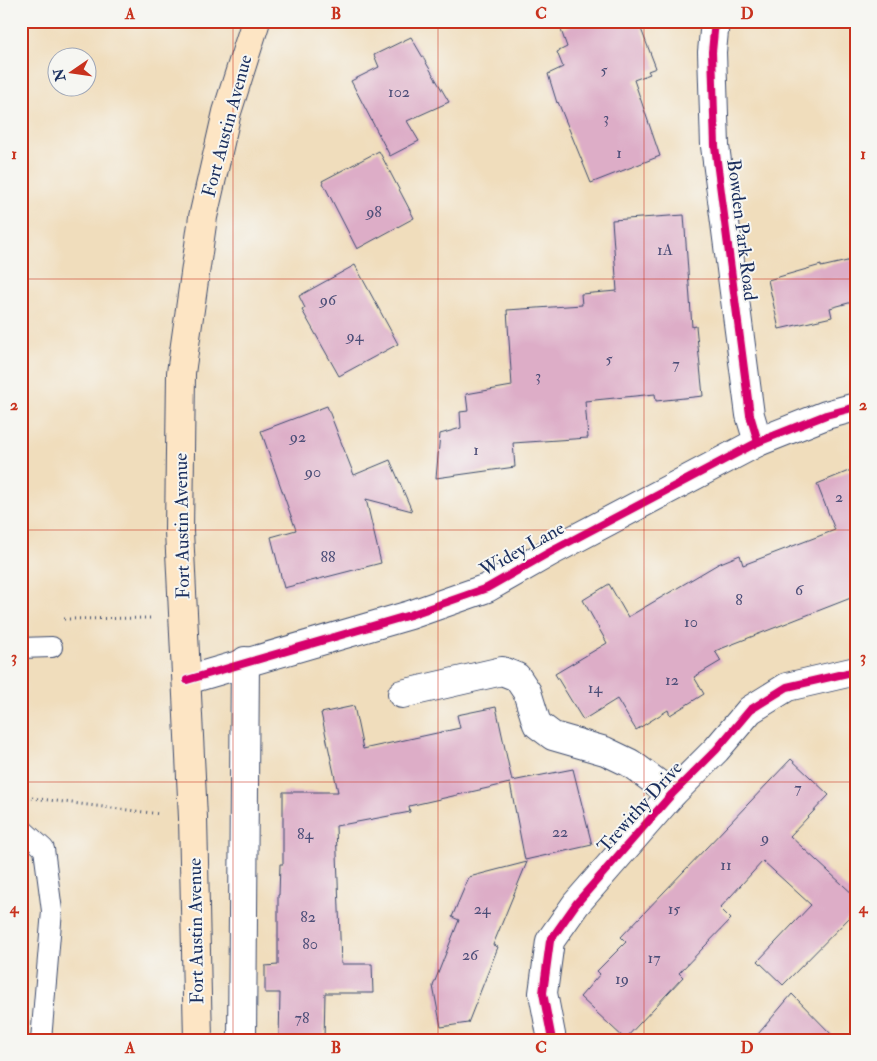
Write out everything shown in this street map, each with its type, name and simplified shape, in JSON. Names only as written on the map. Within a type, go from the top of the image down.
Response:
[{"type":"main road","name":"Fort Austin Avenue","points":[[198,1040],[188,680],[179,531],[181,373],[203,217],[226,112],[256,21]]},
{"type":"street","name":"Bowden Park Road","points":[[715,21],[712,52],[715,146],[750,415],[758,442]]},
{"type":"street","name":"Widey Lane","points":[[188,680],[410,615],[487,588],[550,552],[758,442],[826,415],[856,407]]},
{"type":"street","points":[[242,1040],[245,662]]},
{"type":"street","name":"Trewithy Drive","points":[[402,694],[502,671],[517,676],[527,692],[537,724],[553,736],[605,751],[622,759],[672,794]]},
{"type":"street","name":"Trewithy Drive","points":[[552,1040],[544,993],[550,941],[576,904],[672,794],[716,750],[750,710],[787,687],[856,671]]},
{"type":"lane","points":[[21,648],[52,647]]},
{"type":"lane","points":[[21,828],[44,849],[52,911],[41,1040]]},
{"type":"path","points":[[52,647],[65,618],[184,618]]},
{"type":"path","points":[[31,798],[193,818]]},
{"type":"building","points":[[583,21],[638,21],[656,68],[648,71],[650,74],[634,80],[660,156],[591,183],[557,103],[548,74],[563,67],[557,52],[567,47],[561,30]]},
{"type":"building","points":[[411,37],[449,102],[407,121],[419,141],[390,156],[351,81],[379,67],[374,55]]},
{"type":"building","points":[[379,151],[414,218],[357,249],[322,181]]},
{"type":"building","points":[[684,215],[692,327],[696,326],[703,396],[656,401],[655,394],[585,401],[588,438],[513,443],[515,467],[436,478],[440,434],[461,428],[460,412],[468,411],[466,394],[512,386],[507,310],[582,305],[581,294],[617,291],[612,220]]},
{"type":"building","points":[[856,259],[856,301],[830,308],[832,317],[779,329],[768,280],[821,265],[821,267]]},
{"type":"building","points":[[355,265],[398,344],[339,376],[302,310],[305,308],[299,296]]},
{"type":"building","points":[[327,406],[354,475],[390,460],[412,511],[366,499],[381,563],[284,588],[271,537],[296,530],[261,431]]},
{"type":"building","points":[[856,468],[856,596],[715,651],[721,661],[694,677],[704,694],[670,715],[668,710],[636,730],[617,699],[583,720],[555,674],[607,643],[583,600],[609,584],[628,617],[718,564],[740,555],[743,565],[835,530],[817,484]]},
{"type":"building","points":[[354,706],[363,749],[460,728],[457,715],[496,707],[512,781],[573,769],[592,845],[525,860],[510,783],[409,806],[410,812],[336,826],[341,964],[372,964],[373,993],[325,993],[324,1040],[279,1040],[280,993],[265,993],[265,966],[278,965],[278,895],[280,864],[283,864],[283,792],[338,792],[321,713]]},
{"type":"building","points":[[791,759],[829,795],[790,836],[856,897],[856,911],[783,985],[758,961],[811,905],[763,861],[720,908],[731,919],[679,973],[683,977],[625,1039],[580,997],[600,974],[597,971],[626,942],[621,937]]},
{"type":"building","points":[[527,862],[493,945],[498,947],[468,1023],[441,1027],[433,986],[459,920],[452,917],[469,877]]},
{"type":"building","points":[[792,994],[837,1040],[753,1040]]},
{"type":"cycle path","points":[[715,21],[712,52],[715,146],[750,415],[758,442]]},
{"type":"cycle path","points":[[187,680],[410,615],[487,588],[550,552],[758,442],[826,415],[856,407]]},
{"type":"cycle path","points":[[552,1040],[543,993],[550,941],[576,904],[672,794],[716,750],[750,710],[787,687],[856,671]]}]
